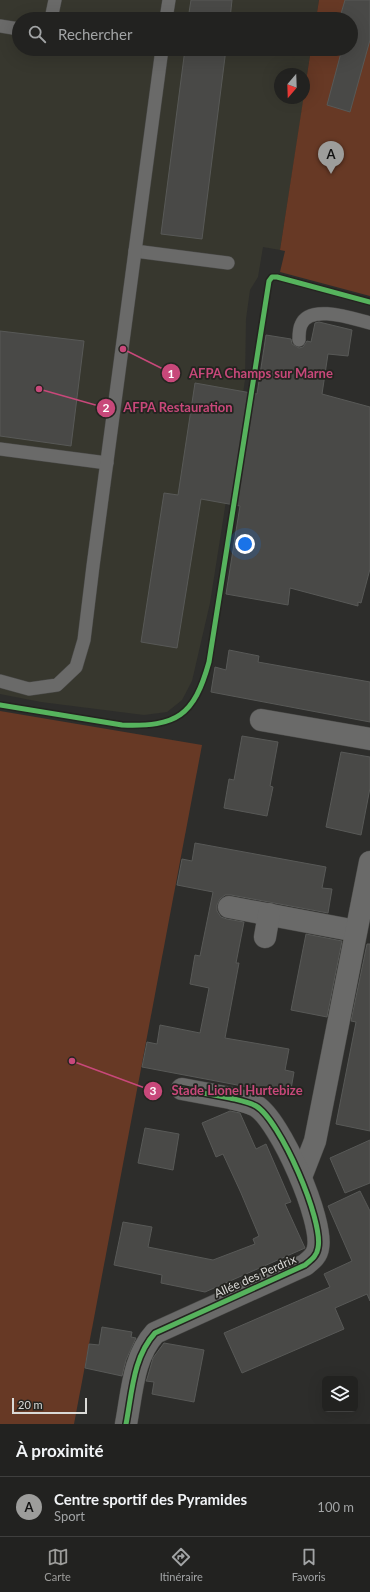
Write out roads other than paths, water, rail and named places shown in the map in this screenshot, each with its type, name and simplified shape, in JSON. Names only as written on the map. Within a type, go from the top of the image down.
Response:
[{"type":"street","points":[[261,720],[370,739]]},
{"type":"street","points":[[301,1177],[315,1141],[370,862]]},
{"type":"street","points":[[229,907],[356,931]]},
{"type":"street","points":[[265,937],[269,914]]},
{"type":"street","name":"Allée des Perdrix","points":[[126,1424],[138,1362],[146,1342],[155,1332],[305,1265],[313,1258],[318,1250],[319,1240],[316,1224],[301,1177],[276,1128],[266,1115],[256,1106],[182,1088]]},
{"type":"lane","points":[[52,12],[54,0]]},
{"type":"lane","points":[[167,12],[169,0]]},
{"type":"lane","points":[[0,26],[12,28]]},
{"type":"lane","points":[[0,681],[29,688],[57,685],[76,667],[84,640],[161,56]]},
{"type":"lane","points":[[135,251],[228,262]]},
{"type":"lane","points":[[299,340],[301,324],[305,318],[311,315],[320,313],[330,314],[370,323]]},
{"type":"lane","points":[[0,449],[107,463]]},
{"type":"place","name":"Centre sportif des Pyramides","points":[[331,174]]},
{"type":"place","name":"AFPA Champs sur Marne","points":[[123,349]]},
{"type":"place","name":"AFPA Restauration","points":[[39,389]]},
{"type":"place","name":"Stade Lionel Hurtebize","points":[[72,1061]]}]
